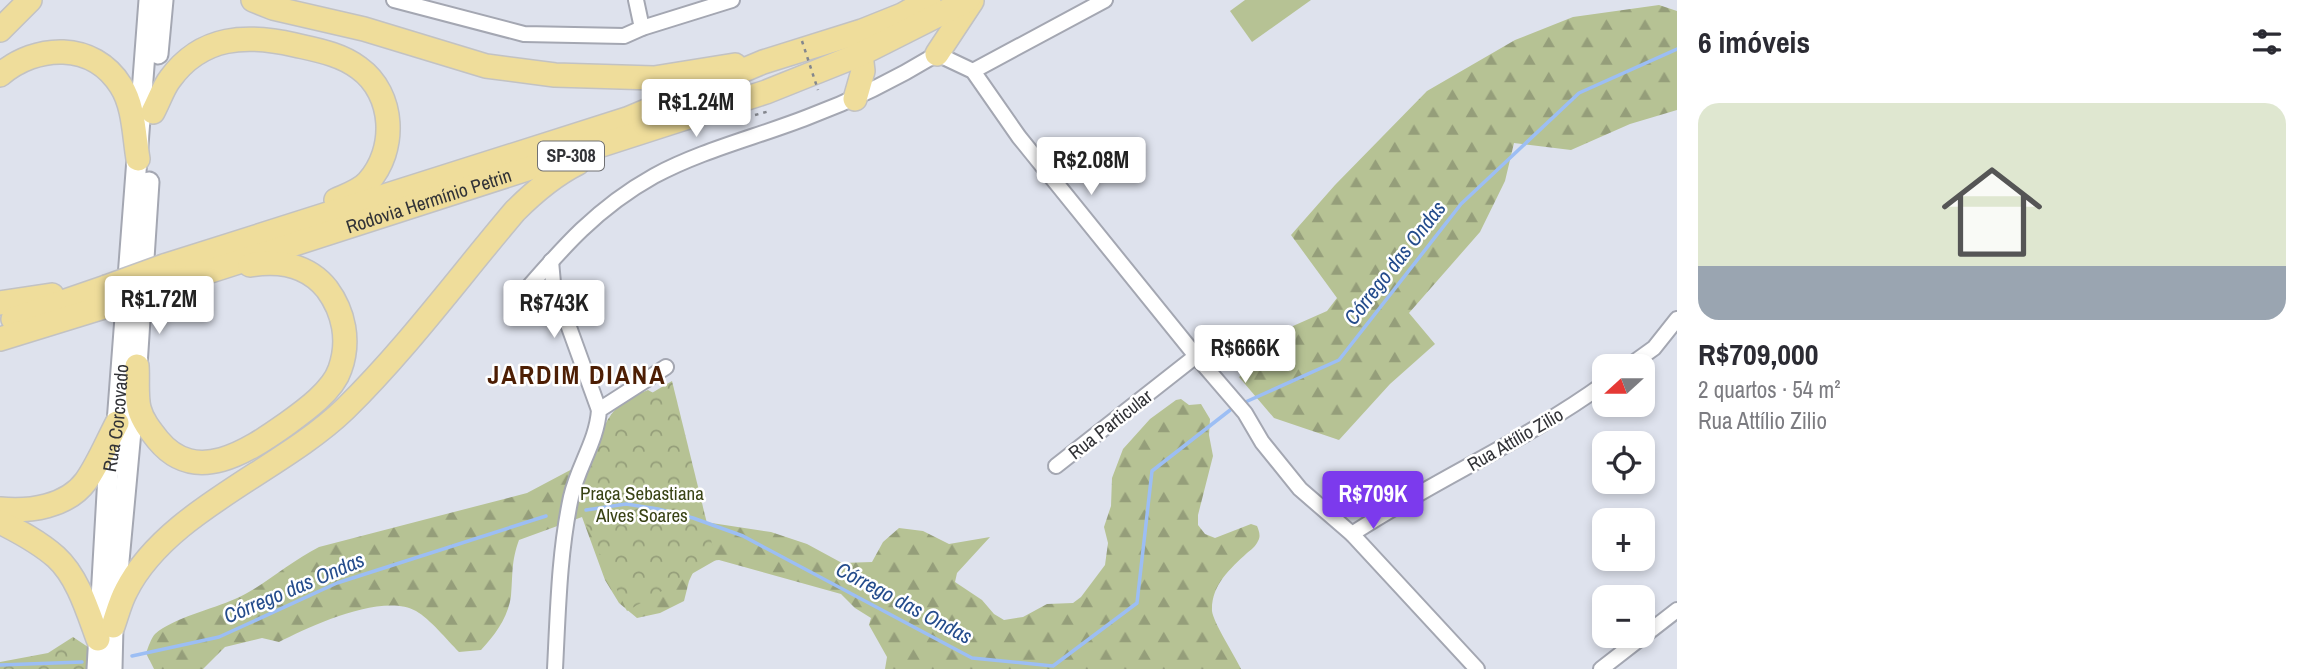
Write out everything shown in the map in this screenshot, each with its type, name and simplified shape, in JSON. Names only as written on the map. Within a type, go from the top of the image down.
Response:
[{"type":"main road","points":[[0,30],[30,0]]},
{"type":"main road","points":[[253,0],[273,8],[364,29],[486,66],[555,75],[653,78],[762,62]]},
{"type":"main road","name":"Rodovia Hermínio Petrin","points":[[0,324],[164,276],[227,246],[627,119],[762,62],[862,31],[902,15],[929,0]]},
{"type":"main road","points":[[937,54],[971,0]]},
{"type":"main road","name":"Rodovia Hermínio Petrin","points":[[164,276],[192,276],[766,92],[861,54],[971,0]]},
{"type":"main road","points":[[153,112],[169,80],[183,64],[201,51],[221,42],[241,38],[265,38],[340,57],[360,68],[382,96],[389,126],[385,152],[378,169],[367,183],[356,191],[227,246]]},
{"type":"main road","points":[[0,75],[20,61],[50,51],[65,50],[96,61],[112,74],[128,100],[138,159]]},
{"type":"main road","points":[[855,99],[863,71],[861,54]]},
{"type":"main road","points":[[106,633],[126,591],[162,544],[184,523],[311,438],[344,410],[386,366],[532,194],[564,170],[667,125]]},
{"type":"main road","points":[[137,366],[139,409],[148,427],[162,444],[178,457],[200,462],[223,460],[249,450],[307,409],[340,372],[346,346],[343,322],[335,300],[322,283],[301,268],[271,262],[192,276]]},
{"type":"main road","points":[[0,303],[56,294],[101,295]]},
{"type":"main road","name":"Rodovia Hermínio Petrin","points":[[0,339],[101,295]]},
{"type":"main road","points":[[0,509],[31,511],[60,501],[85,483],[117,423]]},
{"type":"main road","points":[[0,522],[37,541],[58,558],[106,633]]},
{"type":"street","name":"Rua Corcovado","points":[[112,669],[106,633],[108,476],[117,423],[149,0]]},
{"type":"street","name":"Rua Corcovado","points":[[97,669],[106,633],[137,366],[163,0]]},
{"type":"street","points":[[394,0],[524,34],[624,36],[732,0]]},
{"type":"street","points":[[636,0],[642,28]]},
{"type":"street","points":[[974,71],[1105,0]]},
{"type":"street","points":[[513,305],[589,221],[651,178],[679,163],[855,99],[937,54],[974,71],[1019,137],[1245,413],[1262,442],[1300,489],[1352,534],[1477,669]]},
{"type":"street","points":[[551,261],[553,283],[599,410],[598,422],[572,493],[565,527],[555,669]]},
{"type":"street","points":[[1646,354],[1654,348],[1677,319]]},
{"type":"street","name":"Rua Particular","points":[[1056,466],[1196,356]]},
{"type":"street","points":[[599,410],[666,368]]},
{"type":"street","name":"Rua Attílio Zilio","points":[[1352,534],[1513,439],[1549,422],[1592,392]]},
{"type":"street","points":[[1601,669],[1677,610]]},
{"type":"path","points":[[802,41],[818,90]]},
{"type":"green space","points":[[1245,0],[1311,0],[1252,42],[1230,11]]},
{"type":"green space","points":[[1659,5],[1677,11],[1677,110],[1630,124],[1571,150],[1514,143],[1505,181],[1480,232],[1409,313],[1435,344],[1390,384],[1339,440],[1274,418],[1239,377],[1274,352],[1293,326],[1327,311],[1337,298],[1291,235],[1335,185],[1427,91],[1515,40],[1573,17]]},
{"type":"green space","name":"Praça Sebastiana Alves Soares","points":[[672,381],[716,560],[627,611],[586,524],[580,502],[608,419]]},
{"type":"green space","points":[[648,390],[668,401],[705,522],[771,532],[807,544],[842,563],[872,562],[883,542],[899,528],[923,531],[949,544],[990,537],[957,573],[955,582],[982,600],[994,614],[1004,620],[1023,617],[1047,604],[1073,603],[1081,597],[1105,565],[1108,543],[1104,527],[1111,506],[1112,478],[1123,449],[1150,419],[1176,400],[1181,399],[1189,405],[1201,404],[1210,419],[1209,435],[1213,456],[1198,515],[1198,525],[1205,534],[1215,538],[1251,524],[1257,526],[1259,534],[1255,546],[1234,565],[1218,585],[1213,602],[1212,611],[1216,623],[1241,669],[885,669],[887,657],[869,625],[871,618],[855,608],[841,594],[719,560],[698,562],[684,601],[660,613],[637,618],[619,603],[605,580],[582,517],[519,540],[513,562],[507,612],[496,632],[481,650],[459,652],[433,624],[416,611],[402,606],[385,606],[347,613],[279,642],[262,638],[225,647],[203,669],[154,669],[146,653],[155,634],[163,628],[246,593],[319,547],[527,493],[593,458],[610,416],[625,401]]},
{"type":"green space","points":[[73,637],[88,647],[88,669],[0,669],[0,662],[48,653]]},
{"type":"waterway","name":"Córrego das Ondas","points":[[1241,404],[1339,360],[1461,204],[1579,93],[1677,49]]},
{"type":"waterway","name":"Córrego das Ondas","points":[[586,510],[626,504],[693,518],[743,536],[972,658],[1053,666],[1137,603],[1152,471],[1234,407]]},
{"type":"waterway","name":"Córrego das Ondas","points":[[132,656],[219,637],[337,583],[546,516]]},
{"type":"waterway","name":"Córrego das Ondas","points":[[0,665],[82,662]]},
{"type":"district","name":"JARDIM DIANA","points":[[577,375]]}]
